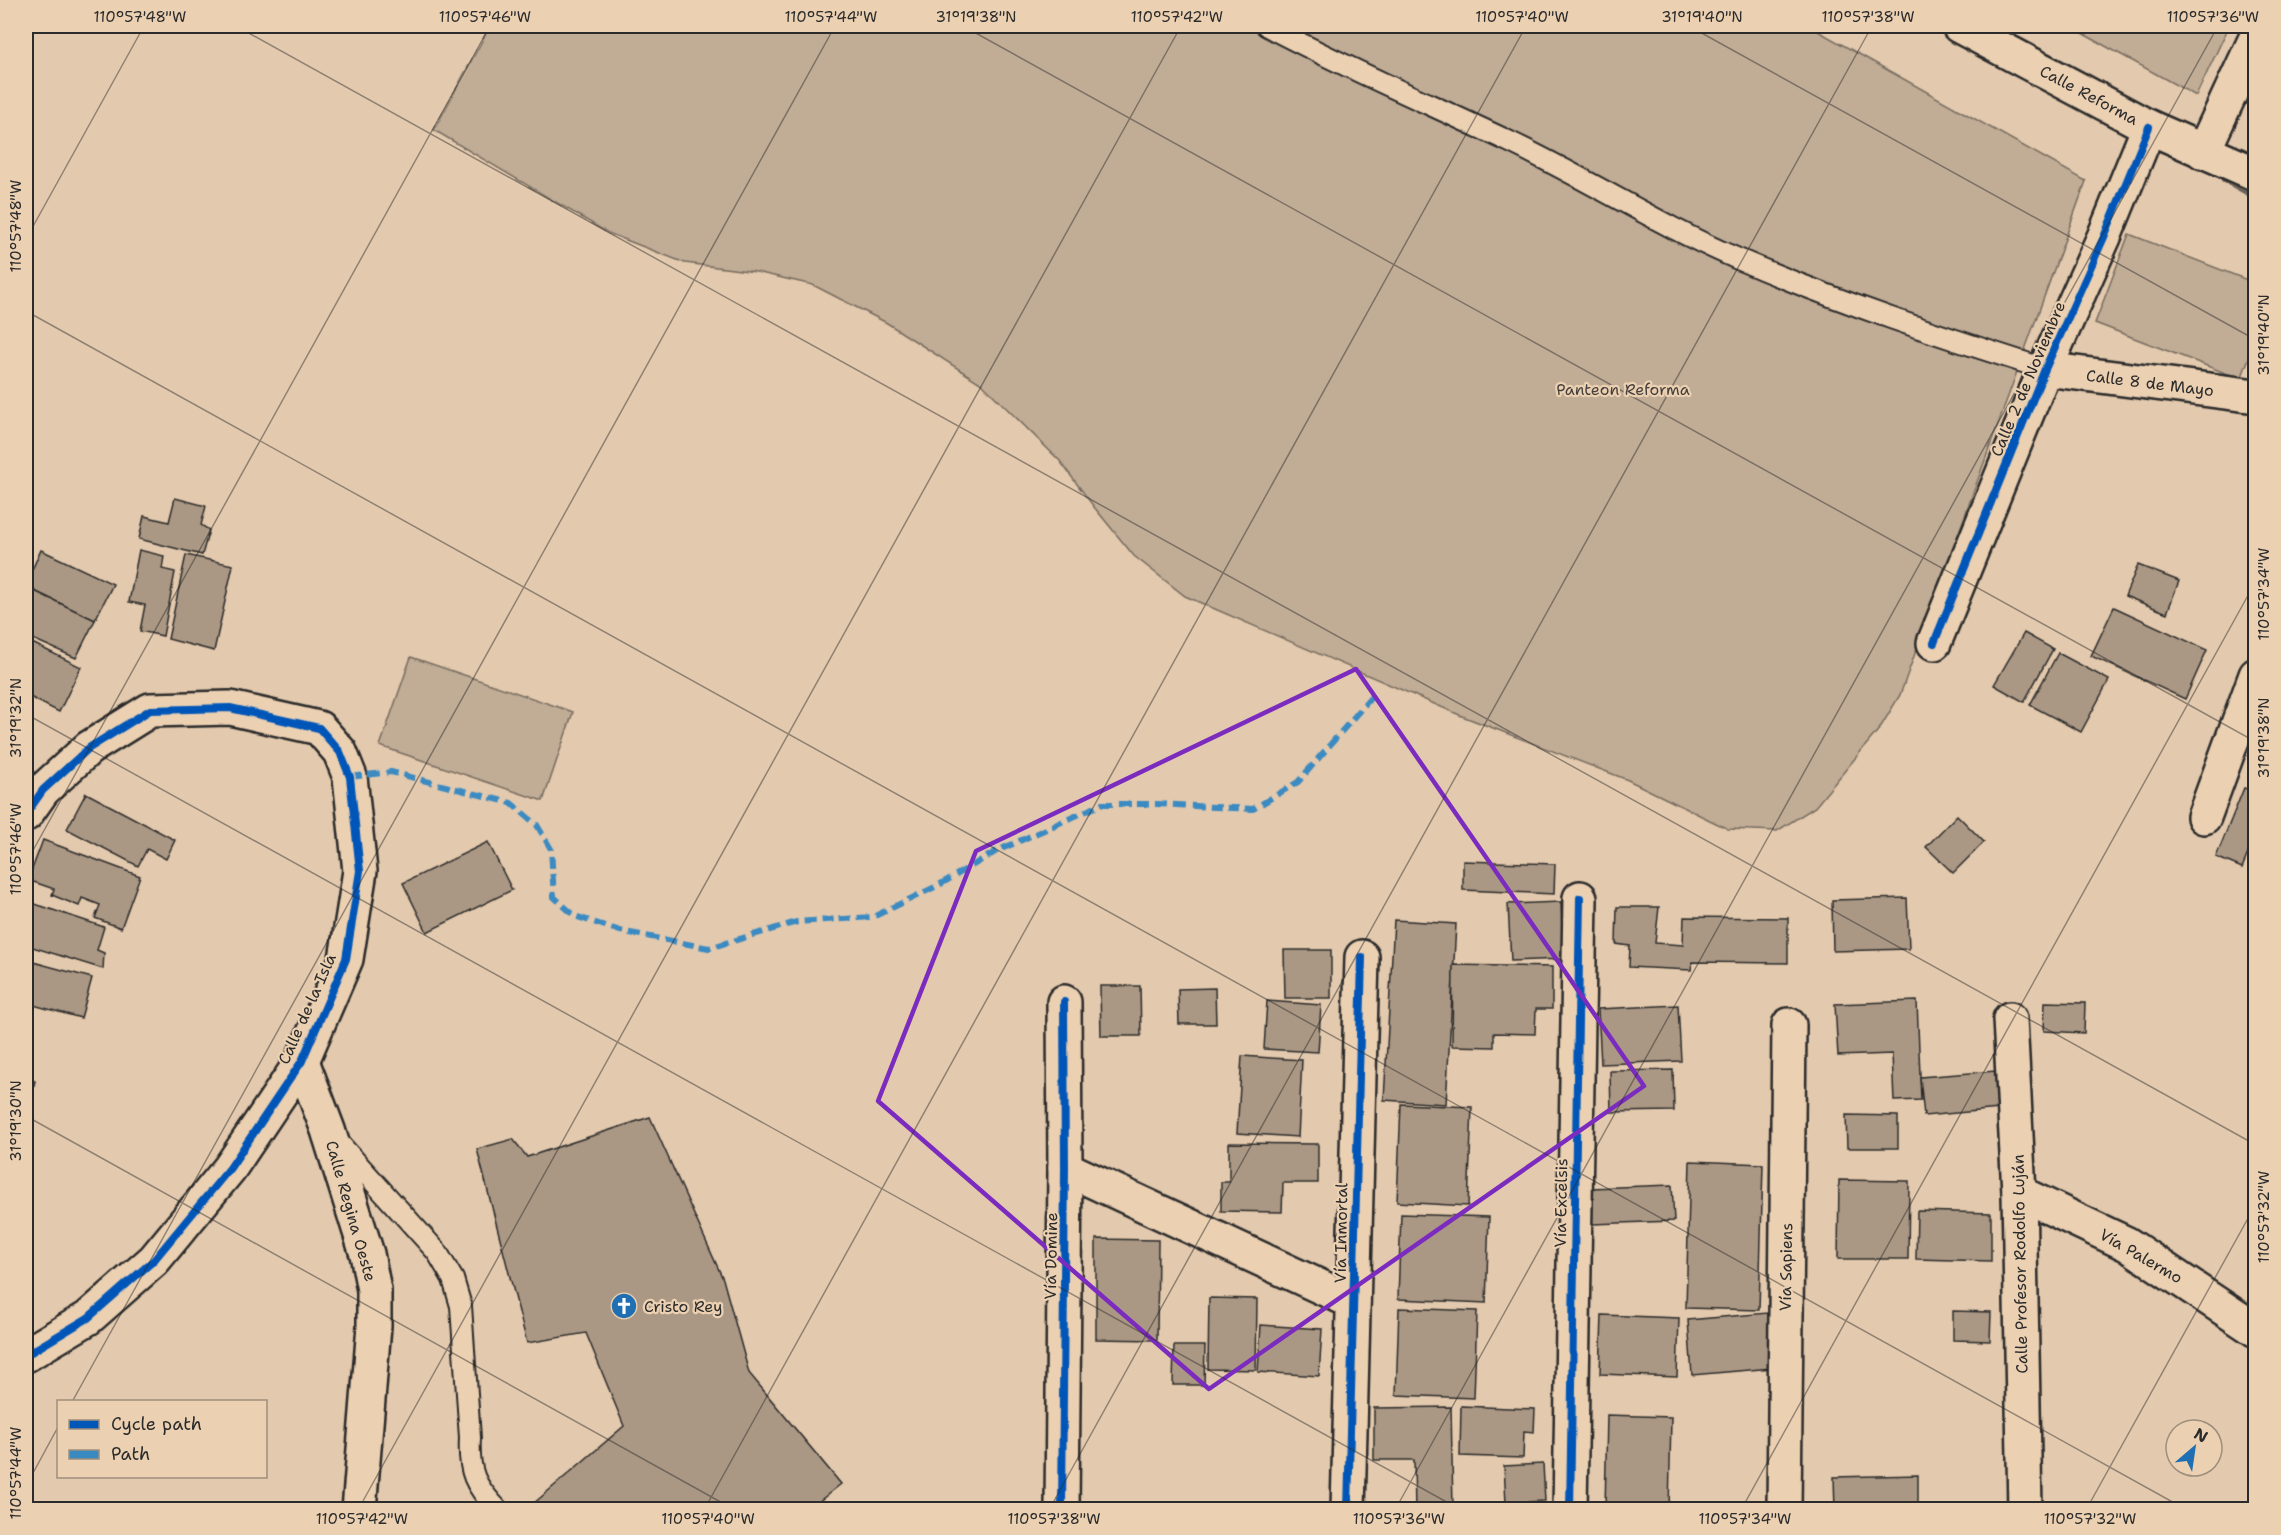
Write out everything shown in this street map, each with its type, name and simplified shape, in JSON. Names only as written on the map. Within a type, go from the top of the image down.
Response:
[{"type":"street","name":"Calle Reforma","points":[[1960,26],[2149,127],[2256,174]]},
{"type":"street","points":[[2203,152],[2256,38]]},
{"type":"street","name":"Calle 2 de Noviembre","points":[[1934,643],[2045,369],[2104,237],[2149,127]]},
{"type":"street","name":"Calle 8 de Mayo","points":[[2045,369],[2256,396]]},
{"type":"street","points":[[2204,817],[2256,675]]},
{"type":"street","name":"Calle de la Isla","points":[[26,814],[43,790],[88,748],[150,710],[230,708],[319,728],[340,752],[350,777],[360,871],[346,959],[302,1061],[230,1168],[154,1260],[88,1318],[26,1355]]},
{"type":"street","name":"Vía Excelsis","points":[[1570,1509],[1580,898]]},
{"type":"street","name":"Vía Inmortal","points":[[1348,1509],[1362,957]]},
{"type":"street","name":"Vía Domine","points":[[1062,1509],[1064,1002]]},
{"type":"street","name":"Calle Profesor Rodolfo Luján","points":[[2010,1019],[2019,1193],[2025,1509]]},
{"type":"street","name":"Vía Sapiens","points":[[1784,1509],[1789,1025]]},
{"type":"street","name":"Calle Regina Oeste","points":[[302,1061],[328,1130],[368,1254],[374,1290],[374,1326],[360,1509]]},
{"type":"street","points":[[1065,1168],[1353,1302]]},
{"type":"street","name":"Vía Palermo","points":[[2019,1193],[2127,1244],[2256,1330]]},
{"type":"lane","points":[[1267,26],[1331,60],[1519,147],[1736,258],[1864,309],[2045,369]]},
{"type":"lane","points":[[328,1130],[430,1244],[453,1279],[461,1306],[470,1438],[469,1456],[479,1489],[498,1509]]},
{"type":"highlighted area","points":[[1356,669],[1644,1086],[1209,1389],[878,1101],[976,851]]},
{"type":"green space","name":"Panteon Reforma","points":[[490,26],[1809,26],[2086,181],[1900,695],[1880,728],[1815,807],[1777,831],[1728,829],[1628,780],[1462,716],[1185,596],[1134,556],[1060,461],[982,384],[887,323],[813,285],[756,272],[685,263],[608,233],[434,130]]},
{"type":"green space","points":[[2069,26],[2229,26],[2196,96]]},
{"type":"green space","points":[[2129,234],[2255,283],[2255,342],[2241,379],[2095,323]]},
{"type":"green space","points":[[411,657],[573,712],[543,801],[380,746]]},
{"type":"building","points":[[175,498],[206,506],[201,525],[209,530],[202,555],[139,539],[144,516],[169,522]]},
{"type":"building","points":[[41,550],[113,584],[95,620],[26,587]]},
{"type":"building","points":[[139,550],[164,556],[162,569],[175,572],[163,636],[140,631],[145,605],[129,602]]},
{"type":"building","points":[[186,555],[233,565],[214,651],[168,639]]},
{"type":"building","points":[[2138,565],[2179,581],[2167,613],[2125,596]]},
{"type":"building","points":[[26,587],[95,620],[76,658],[26,636]]},
{"type":"building","points":[[2114,607],[2207,650],[2185,699],[2091,656]]},
{"type":"building","points":[[2024,633],[2053,649],[2024,702],[1994,685]]},
{"type":"building","points":[[26,640],[81,667],[59,712],[26,695]]},
{"type":"building","points":[[2058,653],[2109,680],[2081,732],[2030,705]]},
{"type":"building","points":[[2244,788],[2256,792],[2256,834],[2242,868],[2216,857]]},
{"type":"building","points":[[86,793],[175,840],[166,859],[147,849],[138,866],[67,829]]},
{"type":"building","points":[[1957,815],[1984,842],[1953,873],[1926,847]]},
{"type":"building","points":[[43,840],[140,876],[121,928],[95,918],[100,905],[82,898],[79,906],[52,895],[54,889],[28,880]]},
{"type":"building","points":[[488,842],[512,890],[427,932],[403,883]]},
{"type":"building","points":[[1463,861],[1555,864],[1554,894],[1463,890]]},
{"type":"building","points":[[1907,898],[1909,949],[1833,951],[1832,900]]},
{"type":"building","points":[[26,901],[104,927],[97,950],[104,953],[103,969],[26,945]]},
{"type":"building","points":[[1561,902],[1563,959],[1511,961],[1508,904]]},
{"type":"building","points":[[1617,907],[1659,907],[1655,943],[1683,945],[1684,917],[1788,918],[1788,963],[1692,962],[1691,970],[1629,967],[1630,946],[1616,944]]},
{"type":"building","points":[[1394,920],[1456,924],[1446,1104],[1384,1100]]},
{"type":"building","points":[[1284,950],[1331,950],[1331,998],[1285,998]]},
{"type":"building","points":[[26,960],[92,978],[81,1018],[26,1003]]},
{"type":"building","points":[[1453,965],[1552,967],[1552,1009],[1536,1009],[1535,1034],[1494,1033],[1494,1047],[1452,1046]]},
{"type":"building","points":[[1100,986],[1140,986],[1141,1036],[1101,1036]]},
{"type":"building","points":[[1215,988],[1216,1024],[1179,1024],[1178,989]]},
{"type":"building","points":[[1267,1001],[1321,1005],[1318,1052],[1264,1049]]},
{"type":"building","points":[[1917,1001],[1921,1100],[1894,1101],[1892,1054],[1838,1056],[1835,1004]]},
{"type":"building","points":[[2045,1002],[2085,1003],[2084,1033],[2044,1031]]},
{"type":"building","points":[[1678,1005],[1681,1061],[1601,1064],[1598,1009]]},
{"type":"building","points":[[1242,1056],[1302,1060],[1298,1137],[1237,1133]]},
{"type":"building","points":[[1673,1070],[1674,1111],[1611,1112],[1610,1071]]},
{"type":"building","points":[[1996,1071],[1999,1109],[1924,1116],[1920,1077]]},
{"type":"building","points":[[26,1079],[35,1081],[26,1119]]},
{"type":"building","points":[[1401,1104],[1472,1107],[1468,1206],[1397,1202]]},
{"type":"building","points":[[1846,1115],[1898,1116],[1898,1148],[1847,1148]]},
{"type":"building","name":"Cristo Rey","points":[[650,1117],[723,1279],[749,1373],[841,1484],[808,1510],[538,1510],[533,1504],[624,1426],[586,1333],[527,1343],[477,1149],[513,1139],[527,1157]]},
{"type":"building","points":[[1229,1143],[1318,1144],[1318,1183],[1283,1183],[1282,1212],[1221,1211],[1221,1182],[1229,1182]]},
{"type":"building","points":[[1690,1161],[1763,1164],[1759,1310],[1686,1308]]},
{"type":"building","points":[[1839,1180],[1909,1181],[1908,1259],[1838,1259]]},
{"type":"building","points":[[1672,1185],[1674,1221],[1592,1224],[1591,1188]]},
{"type":"building","points":[[1917,1211],[1991,1213],[1991,1261],[1916,1259]]},
{"type":"building","points":[[1401,1214],[1489,1217],[1486,1303],[1398,1299]]},
{"type":"building","points":[[1096,1239],[1158,1240],[1157,1340],[1096,1339]]},
{"type":"building","points":[[1209,1298],[1257,1299],[1256,1370],[1208,1369]]},
{"type":"building","points":[[1399,1308],[1477,1311],[1474,1398],[1396,1395]]},
{"type":"building","points":[[1953,1311],[1991,1312],[1990,1341],[1953,1340]]},
{"type":"building","points":[[1768,1313],[1772,1368],[1692,1375],[1688,1320]]},
{"type":"building","points":[[1602,1315],[1679,1318],[1677,1377],[1600,1374]]},
{"type":"building","points":[[1261,1325],[1322,1329],[1319,1376],[1258,1372]]},
{"type":"building","points":[[1174,1346],[1205,1346],[1204,1385],[1173,1385]]},
{"type":"building","points":[[1461,1406],[1535,1409],[1534,1432],[1524,1431],[1523,1458],[1460,1456]]},
{"type":"building","points":[[1451,1407],[1453,1510],[1415,1510],[1414,1460],[1374,1460],[1374,1408]]},
{"type":"building","points":[[1607,1415],[1671,1417],[1669,1510],[1605,1510]]},
{"type":"building","points":[[1543,1464],[1545,1501],[1506,1503],[1504,1466]]},
{"type":"building","points":[[1918,1475],[1918,1510],[1835,1510],[1834,1477]]},
{"type":"waterway","points":[[2226,177],[2256,194]]},
{"type":"marked path","points":[[350,777],[391,772],[511,803],[537,825],[551,849],[554,897],[575,916],[620,931],[709,948],[797,922],[873,917],[939,885],[997,851],[1102,804],[1253,809],[1298,782],[1373,695]]},
{"type":"cycle path","points":[[1934,643],[2045,369],[2104,237],[2149,127]]},
{"type":"cycle path","points":[[26,814],[43,790],[89,748],[150,710],[230,708],[319,728],[340,752],[350,777],[360,871],[346,959],[302,1061],[230,1168],[154,1260],[88,1318],[26,1355]]},
{"type":"cycle path","points":[[1570,1510],[1580,898]]},
{"type":"cycle path","points":[[1348,1510],[1362,957]]},
{"type":"cycle path","points":[[1062,1510],[1064,1002]]},
{"type":"place","name":"Cristo Rey","points":[[624,1306]]}]
